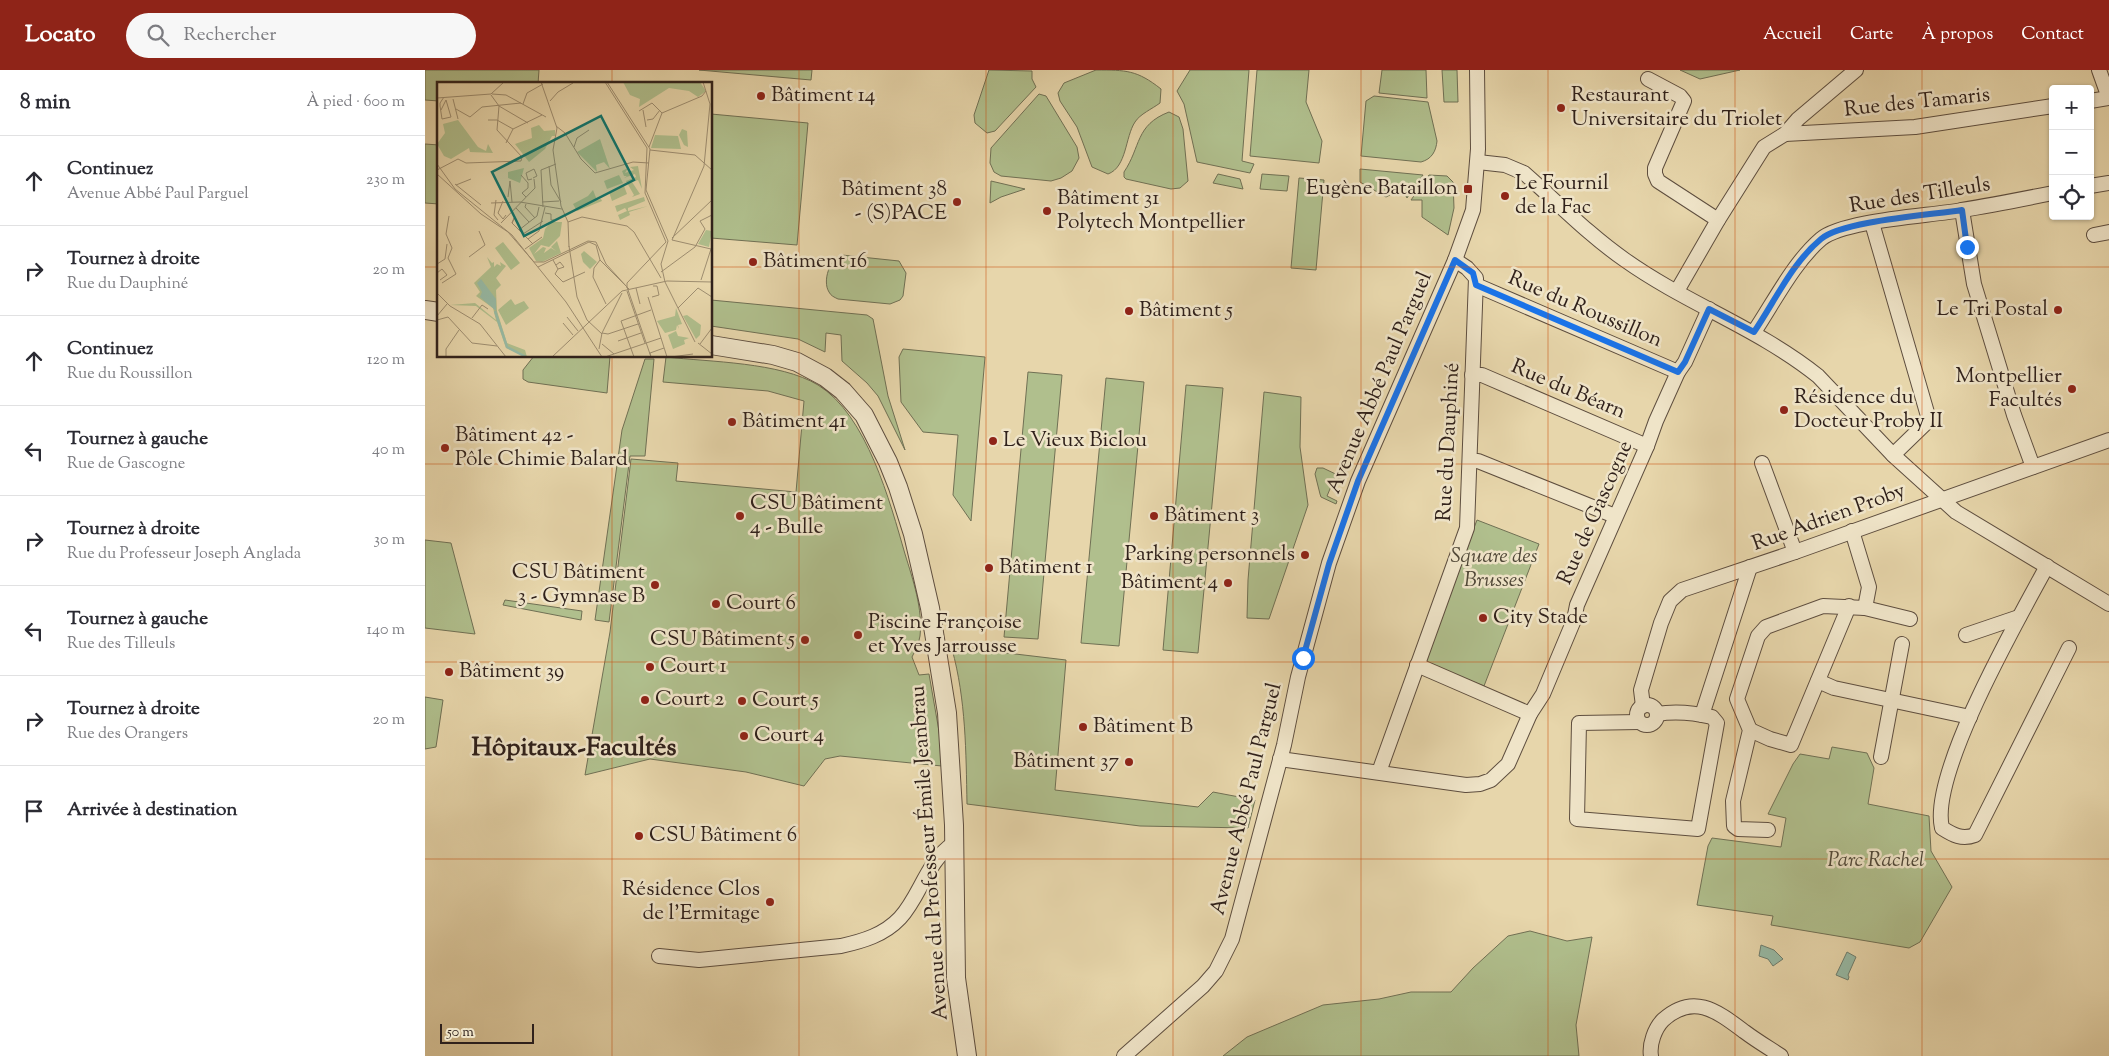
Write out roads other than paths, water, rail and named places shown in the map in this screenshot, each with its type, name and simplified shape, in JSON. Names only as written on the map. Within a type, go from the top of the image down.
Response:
[{"type":"street","name":"Avenue Abbé Paul Parguel","points":[[1124,1056],[1203,986],[1216,971],[1232,939],[1280,759],[1298,677],[1332,554],[1358,481],[1455,260],[1473,210],[1478,162],[1477,70]]},
{"type":"street","points":[[1677,291],[1718,220],[1764,148],[1785,134],[1805,112],[1856,70]]},
{"type":"street","points":[[2094,100],[2109,98],[2099,70]]},
{"type":"street","points":[[1648,79],[1680,96],[1684,101],[1655,168],[1658,181],[1718,220]]},
{"type":"street","name":"Rue des Tamaris","points":[[1785,134],[1915,127],[2049,107]]},
{"type":"street","points":[[1478,162],[1505,165],[1523,173],[1625,260],[1781,348],[1818,376],[1893,455],[1956,512],[2109,604]]},
{"type":"street","points":[[2094,185],[2109,183]]},
{"type":"street","name":"Rue des Tilleuls","points":[[1754,332],[1798,265],[1822,238],[1835,231],[1872,223],[1962,210],[2049,194]]},
{"type":"street","points":[[1962,210],[1974,284],[2014,415],[2033,467]]},
{"type":"street","points":[[1872,223],[1927,416],[1926,423],[1893,455]]},
{"type":"street","points":[[2094,235],[2109,232]]},
{"type":"street","points":[[1455,260],[1473,273],[1476,285]]},
{"type":"street","name":"Rue du Roussillon","points":[[1476,285],[1678,372]]},
{"type":"street","name":"Rue du Dauphiné","points":[[1379,772],[1467,528],[1476,285]]},
{"type":"street","name":"Rue de Gascogne","points":[[1280,759],[1466,785],[1480,784],[1491,780],[1508,764],[1530,714],[1543,694],[1574,620],[1577,605],[1615,516],[1678,372],[1685,362],[1709,309]]},
{"type":"street","name":"Avenue du Professeur Émile Jeanbrau","points":[[713,345],[773,354],[797,362],[825,377],[843,391],[863,415],[888,462],[913,534],[940,663],[950,738],[955,843],[956,978],[967,1056]]},
{"type":"street","name":"Rue du Béarn","points":[[1472,375],[1482,375],[1647,446]]},
{"type":"street","name":"Rue Adrien Proby","points":[[1643,706],[1641,690],[1661,623],[1670,601],[1682,590],[1795,552],[2109,440]]},
{"type":"street","points":[[1470,461],[1478,461],[1615,516]]},
{"type":"street","points":[[1762,463],[1795,552]]},
{"type":"street","points":[[1852,531],[1869,587],[1865,608]]},
{"type":"street","points":[[2047,566],[2019,617],[1970,717],[1953,761],[1940,819],[1942,828],[1954,836],[1967,838],[1975,835],[2069,648]]},
{"type":"street","points":[[1702,715],[1750,567]]},
{"type":"street","points":[[1768,830],[1738,829],[1733,826],[1733,801],[1750,730],[1737,699],[1758,636],[1766,627],[1823,606],[1865,608],[1911,619]]},
{"type":"street","points":[[1750,730],[1770,739],[1791,745],[1849,606]]},
{"type":"street","points":[[1966,635],[2019,617]]},
{"type":"street","points":[[1881,757],[1890,700],[1902,644]]},
{"type":"street","points":[[1417,665],[1530,714]]},
{"type":"street","points":[[1817,681],[1834,688],[1970,717]]},
{"type":"street","points":[[1639,722],[1637,713],[1643,706],[1652,706],[1657,714],[1656,720],[1651,725],[1645,726],[1639,722],[1579,723],[1577,819],[1698,829],[1717,723],[1712,717],[1702,715],[1668,712],[1657,714]]},
{"type":"street","points":[[659,956],[699,960],[841,946],[862,942],[876,935],[901,917],[933,865],[946,848],[955,843]]},
{"type":"street","points":[[1651,1056],[1653,1038],[1659,1024],[1682,1008],[1700,1006],[1717,1012],[1781,1056]]},
{"type":"place","name":"Bâtiment 14","points":[[761,96]]},
{"type":"place","name":"Restaurant Universitaire du Triolet","points":[[1561,108]]},
{"type":"place","name":"Eugène Bataillon","points":[[1468,189]]},
{"type":"place","name":"Le Fournil de la Fac","points":[[1505,196]]},
{"type":"place","name":"Bâtiment 38 - (S)PACE","points":[[957,202]]},
{"type":"place","name":"Bâtiment 31 Polytech Montpellier","points":[[1047,211]]},
{"type":"place","name":"Bâtiment 16","points":[[753,262]]},
{"type":"place","name":"Le Tri Postal","points":[[2058,310]]},
{"type":"place","name":"Bâtiment 5","points":[[1129,311]]},
{"type":"place","name":"Montpellier Facultés","points":[[2072,389]]},
{"type":"place","name":"Résidence du Docteur Proby II","points":[[1784,410]]},
{"type":"place","name":"Bâtiment 41","points":[[732,422]]},
{"type":"place","name":"Le Vieux Biclou","points":[[993,441]]},
{"type":"place","name":"Bâtiment 42 - Pôle Chimie Balard","points":[[445,448]]},
{"type":"place","name":"CSU Bâtiment 4 - Bulle","points":[[740,516]]},
{"type":"place","name":"Bâtiment 3","points":[[1154,516]]},
{"type":"place","name":"Parking personnels","points":[[1305,555]]},
{"type":"place","name":"Bâtiment 1","points":[[989,568]]},
{"type":"place","name":"Bâtiment 4","points":[[1228,583]]},
{"type":"place","name":"CSU Bâtiment 3 - Gymnase B","points":[[655,585]]},
{"type":"place","name":"Court 6","points":[[716,604]]},
{"type":"place","name":"City Stade","points":[[1483,618]]},
{"type":"place","name":"Piscine Françoise et Yves Jarrousse","points":[[858,635]]},
{"type":"place","name":"CSU Bâtiment 5","points":[[805,640]]},
{"type":"place","name":"Court 1","points":[[650,667]]},
{"type":"place","name":"Bâtiment 39","points":[[449,672]]},
{"type":"place","name":"Court 2","points":[[645,700]]},
{"type":"place","name":"Court 5","points":[[742,701]]},
{"type":"place","name":"Bâtiment B","points":[[1083,727]]},
{"type":"place","name":"Court 4","points":[[744,736]]},
{"type":"place","name":"Bâtiment 37","points":[[1129,762]]},
{"type":"place","name":"CSU Bâtiment 6","points":[[639,836]]},
{"type":"place","name":"Résidence Clos de l'Ermitage","points":[[770,902]]},
{"type":"district","name":"Hôpitaux-Facultés","points":[[574,748]]},
{"type":"park label","name":"Square des Brusses","points":[[1494,569]]},
{"type":"park label","name":"Parc Rachel","points":[[1876,861]]}]
